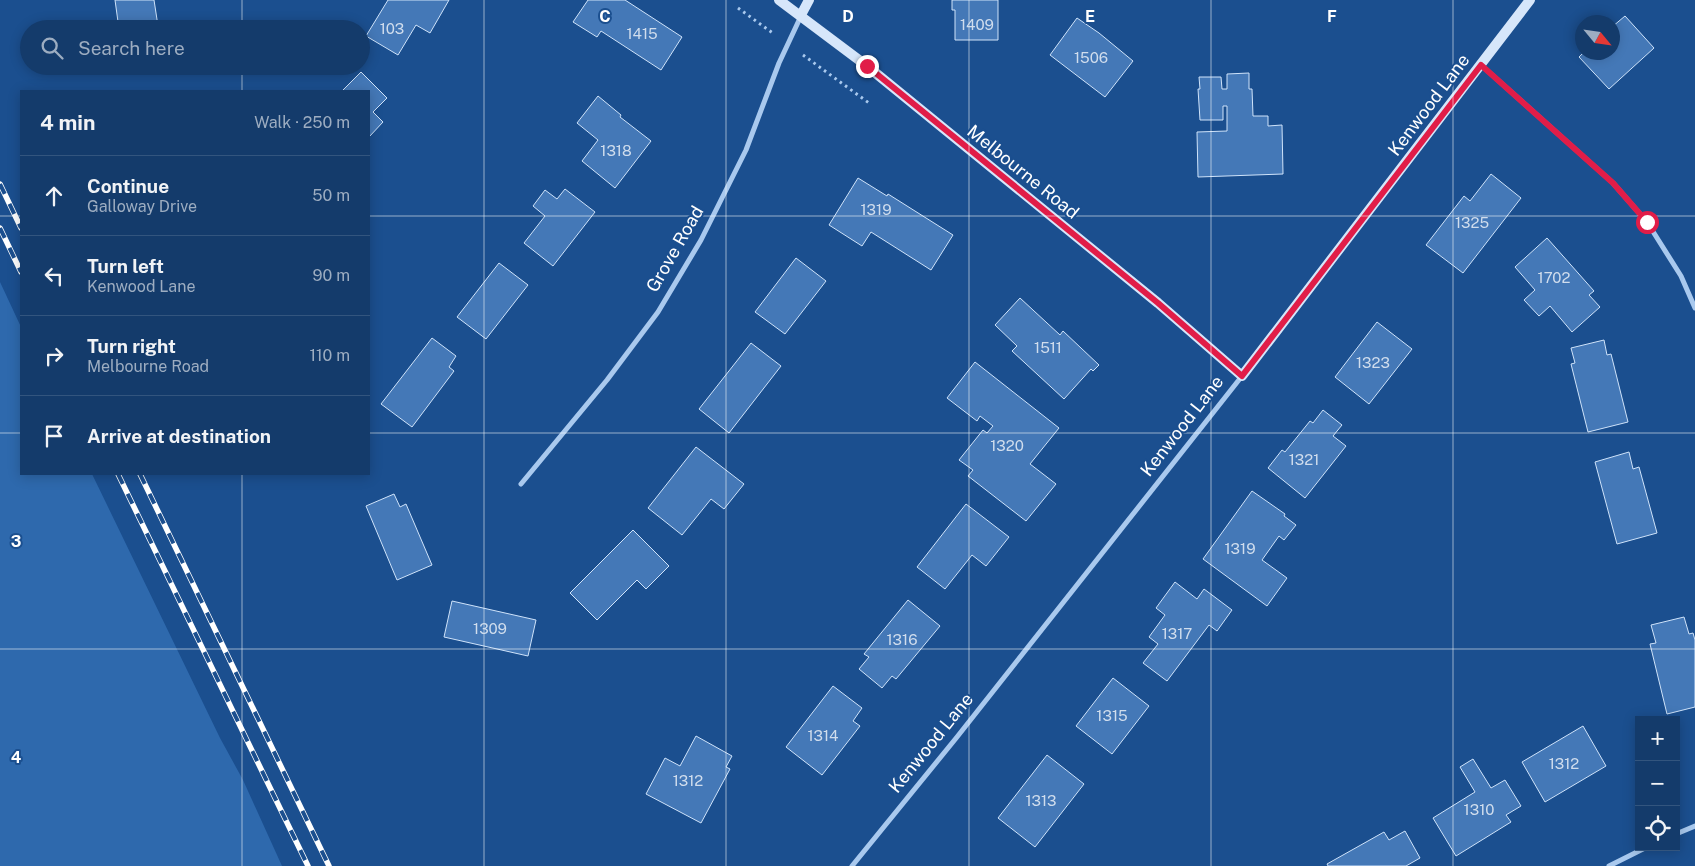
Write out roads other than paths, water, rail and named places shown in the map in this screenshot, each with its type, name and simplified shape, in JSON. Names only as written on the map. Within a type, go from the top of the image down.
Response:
[{"type":"street","name":"Melbourne Road","points":[[779,0],[867,66],[961,142],[1158,303],[1242,376]]},
{"type":"street","name":"Grove Road","points":[[521,484],[607,380],[652,320],[701,240],[746,150],[779,63],[809,0]]},
{"type":"street","name":"Kenwood Lane","points":[[852,866],[963,730],[1242,376],[1530,0]]},
{"type":"street","points":[[1481,65],[1619,190],[1647,222],[1682,276],[1695,308]]},
{"type":"street","points":[[1680,832],[1695,826]]},
{"type":"street","points":[[1609,866],[1639,851]]},
{"type":"railway","points":[[0,184],[20,226]]},
{"type":"railway","points":[[0,228],[20,270]]},
{"type":"railway","points":[[118,475],[308,866]]},
{"type":"railway","points":[[140,475],[329,866]]}]
